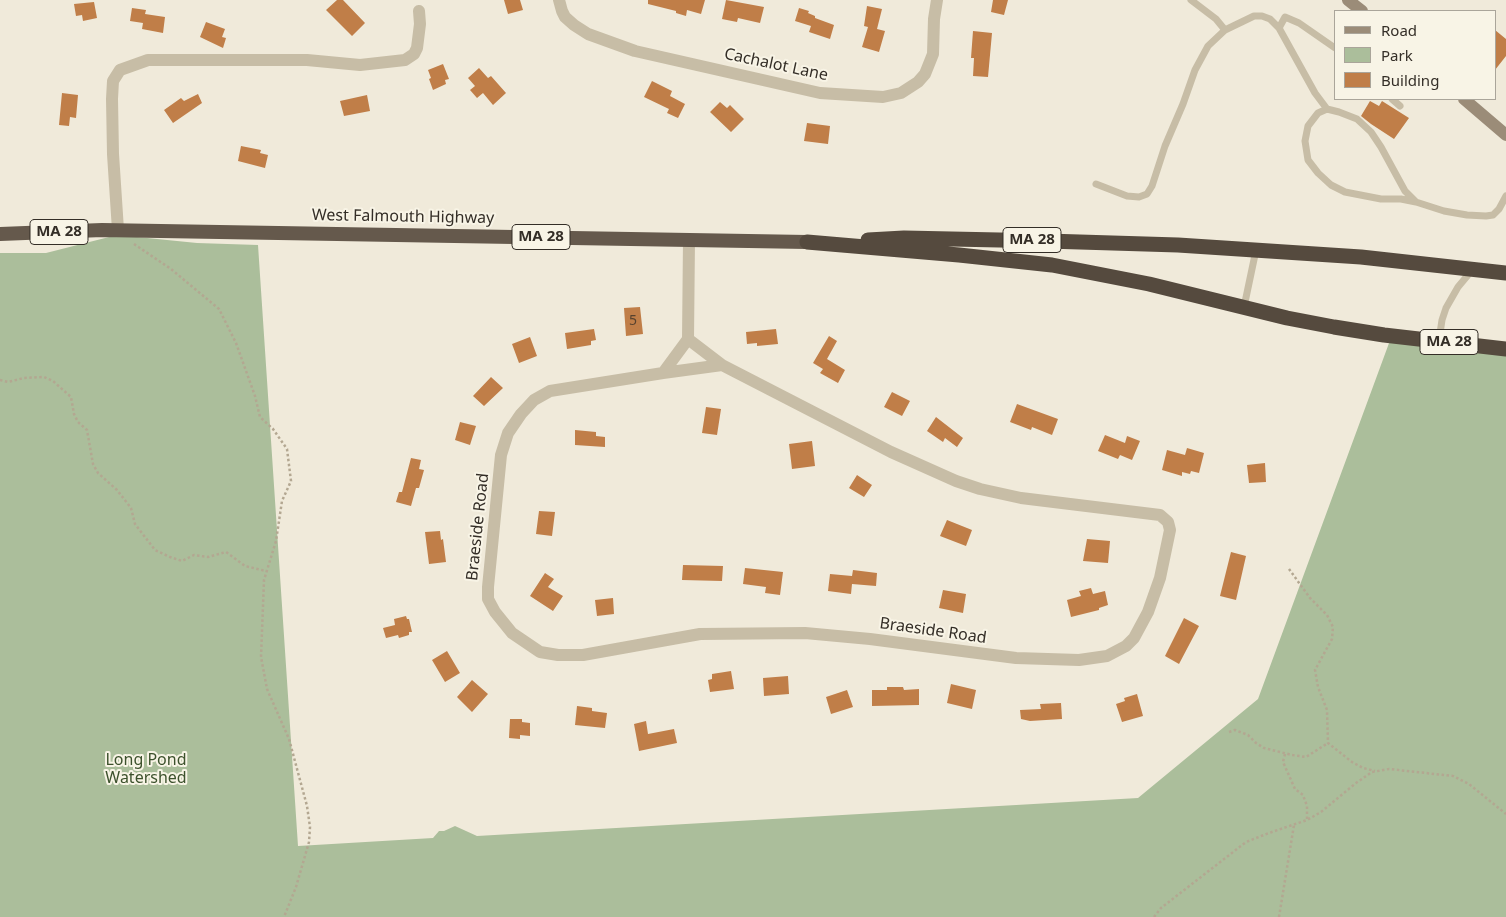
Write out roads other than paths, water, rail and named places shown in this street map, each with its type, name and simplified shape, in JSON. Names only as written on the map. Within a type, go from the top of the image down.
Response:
[{"type":"highway","name":"West Falmouth Highway","points":[[0,234],[118,230],[688,240]]},
{"type":"highway","name":"MA 28","points":[[688,240],[807,242],[904,238],[1121,243],[1361,257],[1506,273]]},
{"type":"highway","name":"MA 28","points":[[807,242],[1052,265],[1149,284],[1244,308],[1334,327],[1384,335],[1506,349]]},
{"type":"main road","points":[[1348,0],[1361,10]]},
{"type":"main road","points":[[1465,100],[1506,135]]},
{"type":"street","name":"Cachalot Lane","points":[[559,0],[565,17],[574,26],[588,34],[635,51],[820,93],[882,98],[901,93],[918,82],[925,74],[933,54],[934,19],[937,0]]},
{"type":"street","points":[[118,230],[113,154],[112,99],[113,81],[120,70],[148,60],[307,60],[360,65],[405,60],[414,54],[417,48],[420,24],[419,11]]},
{"type":"street","points":[[663,373],[688,339],[688,240]]},
{"type":"street","name":"Braeside Road","points":[[688,339],[722,365],[891,452],[956,481],[980,489],[1021,498],[1160,515],[1168,522],[1170,530],[1162,570],[1148,612],[1134,638],[1126,646],[1107,656],[1080,660],[1016,658],[870,638],[805,633],[700,634],[583,655],[558,655],[540,652],[512,633],[495,612],[488,599],[488,587],[501,455],[508,433],[520,414],[534,400],[550,391],[722,365]]},
{"type":"lane","points":[[1190,0],[1216,19],[1225,30]]},
{"type":"lane","points":[[1096,184],[1127,196],[1140,197],[1147,194],[1152,186],[1165,146],[1195,70],[1208,46],[1225,30],[1254,16],[1270,19],[1279,28],[1315,93],[1327,109]]},
{"type":"lane","points":[[1279,28],[1286,17],[1299,23],[1334,47]]},
{"type":"lane","points":[[1393,100],[1400,106]]},
{"type":"lane","points":[[1416,202],[1406,191],[1382,147],[1357,119],[1327,109],[1318,113],[1308,126],[1305,141],[1308,160],[1318,173],[1332,185],[1345,192],[1381,200],[1401,199],[1416,202],[1444,212],[1486,216],[1493,215],[1499,209],[1506,196]]},
{"type":"lane","points":[[1244,308],[1256,250]]},
{"type":"lane","points":[[1439,340],[1446,308],[1458,287],[1473,269]]},
{"type":"park label","name":"Long Pond Watershed","points":[[146,769]]}]
